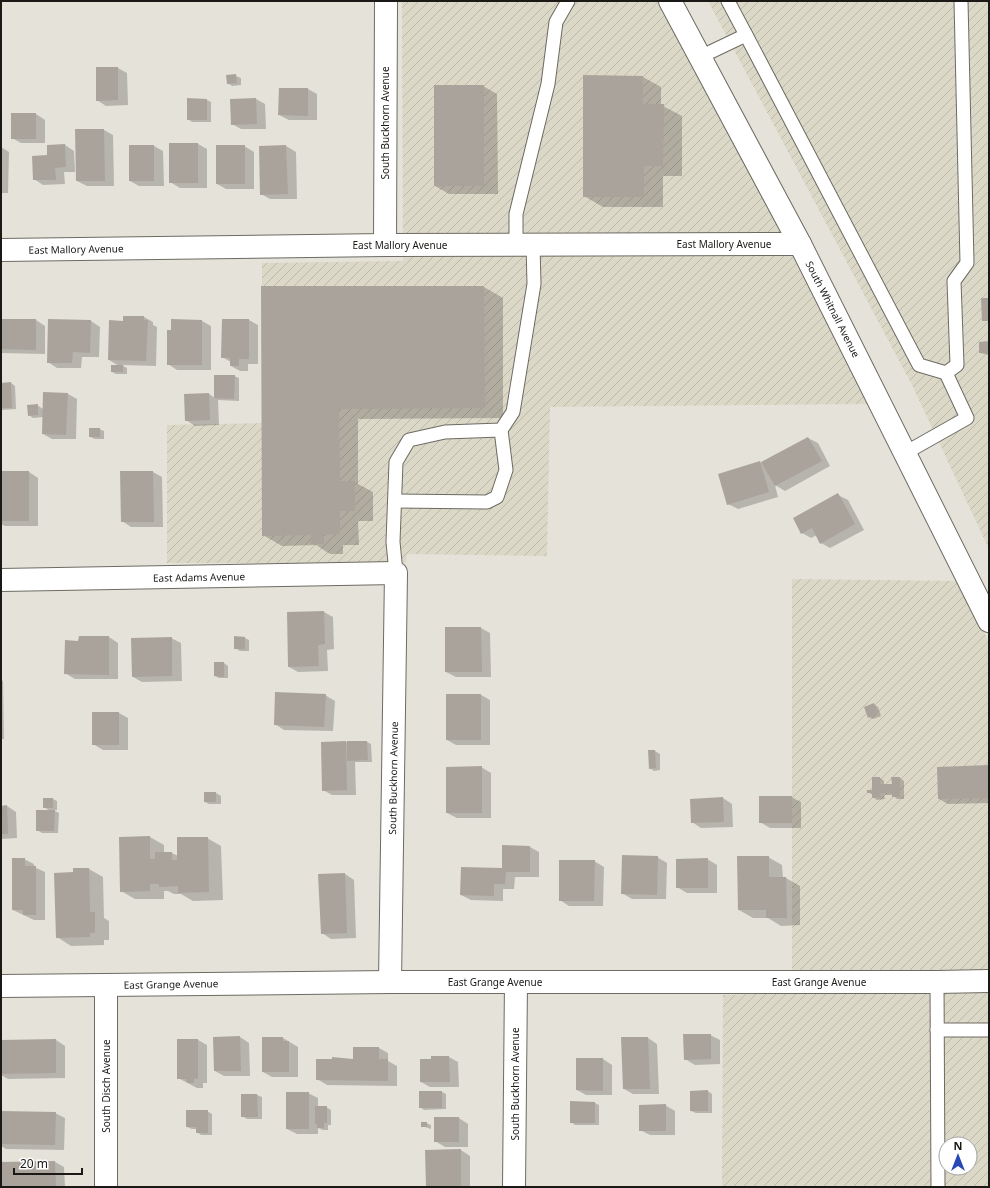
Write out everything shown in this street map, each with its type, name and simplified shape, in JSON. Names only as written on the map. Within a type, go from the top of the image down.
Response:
[{"type":"street","name":"South Buckhorn Avenue","points":[[385,245],[386,1]]},
{"type":"street","name":"South Whitnall Avenue","points":[[670,1],[800,244],[989,621]]},
{"type":"street","name":"East Mallory Avenue","points":[[1,250],[385,245],[800,244]]},
{"type":"street","name":"South Buckhorn Avenue","points":[[390,982],[396,573]]},
{"type":"street","name":"East Adams Avenue","points":[[1,580],[396,573]]},
{"type":"street","name":"East Grange Avenue","points":[[1,986],[390,982],[937,982],[989,980]]},
{"type":"street","name":"South Buckhorn Avenue","points":[[514,1187],[516,982]]},
{"type":"street","name":"South Disch Avenue","points":[[106,985],[106,1187]]},
{"type":"lane","points":[[395,501],[487,502],[497,497],[506,470],[501,430],[513,412],[534,284],[516,214],[548,84],[556,22],[568,1]]},
{"type":"lane","points":[[728,1],[919,365],[946,373],[967,418],[905,453]]},
{"type":"lane","points":[[946,373],[957,365],[954,281],[967,263],[961,1]]},
{"type":"lane","points":[[700,57],[746,34]]},
{"type":"lane","points":[[396,573],[393,542],[396,462],[409,440],[445,432],[501,430]]},
{"type":"lane","points":[[937,982],[938,1187]]},
{"type":"lane","points":[[937,1030],[989,1030]]},
{"type":"shaded area","points":[[402,1],[660,1],[870,404],[550,407],[547,556],[407,554],[406,563],[167,563],[167,425],[262,423],[262,263],[403,261]]},
{"type":"shaded area","points":[[708,1],[989,1],[989,549],[912,385]]},
{"type":"shaded area","points":[[792,579],[958,581],[989,642],[989,1187],[722,1187],[723,995],[792,993]]},
{"type":"building","points":[[96,67],[118,67],[118,100],[96,101]]},
{"type":"building","points":[[236,74],[237,83],[227,84],[226,75]]},
{"type":"building","points":[[583,75],[643,76],[643,104],[664,104],[663,166],[644,166],[644,197],[583,197]]},
{"type":"building","points":[[434,85],[484,85],[484,186],[434,186]]},
{"type":"building","points":[[279,88],[308,88],[308,116],[278,115]]},
{"type":"building","points":[[187,98],[207,99],[207,120],[187,120]]},
{"type":"building","points":[[256,98],[257,124],[231,125],[230,99]]},
{"type":"building","points":[[11,113],[36,113],[36,139],[11,139]]},
{"type":"building","points":[[75,129],[104,129],[105,181],[76,181]]},
{"type":"building","points":[[169,143],[198,143],[198,183],[169,183]]},
{"type":"building","points":[[65,144],[66,167],[55,168],[56,180],[33,180],[32,156],[47,155],[47,145]]},
{"type":"building","points":[[129,145],[154,145],[154,181],[129,181]]},
{"type":"building","points":[[216,145],[245,145],[245,184],[216,184]]},
{"type":"building","points":[[286,145],[288,194],[260,195],[259,146]]},
{"type":"building","points":[[261,286],[484,286],[485,408],[339,409],[340,481],[355,481],[355,511],[340,511],[340,534],[324,535],[324,544],[311,544],[311,535],[262,536]]},
{"type":"building","points":[[981,298],[989,298],[989,321],[982,321]]},
{"type":"building","points":[[123,316],[144,316],[144,320],[148,320],[146,361],[108,360],[109,320],[123,321]]},
{"type":"building","points":[[1,319],[36,319],[36,350],[1,349]]},
{"type":"building","points":[[48,319],[91,320],[90,353],[73,352],[72,363],[47,363]]},
{"type":"building","points":[[171,319],[202,320],[202,365],[167,365],[167,330],[171,330]]},
{"type":"building","points":[[222,319],[249,319],[249,359],[239,359],[239,366],[230,366],[230,358],[221,358]]},
{"type":"building","points":[[989,341],[989,353],[979,353],[979,342]]},
{"type":"building","points":[[111,365],[123,365],[123,372],[111,372]]},
{"type":"building","points":[[214,375],[235,375],[234,399],[214,398]]},
{"type":"building","points":[[11,382],[12,408],[1,408],[1,383]]},
{"type":"building","points":[[43,392],[68,393],[66,435],[42,434]]},
{"type":"building","points":[[209,393],[210,420],[185,421],[184,394]]},
{"type":"building","points":[[38,404],[38,415],[28,416],[27,405]]},
{"type":"building","points":[[89,428],[100,428],[100,437],[89,437]]},
{"type":"building","points":[[808,437],[822,461],[775,486],[761,462]]},
{"type":"building","points":[[760,461],[769,492],[727,505],[718,474]]},
{"type":"building","points":[[1,471],[29,471],[29,521],[1,521]]},
{"type":"building","points":[[120,471],[153,471],[154,522],[121,522]]},
{"type":"building","points":[[838,493],[855,524],[820,544],[812,528],[801,534],[793,518]]},
{"type":"building","points":[[324,611],[325,644],[318,645],[319,666],[288,667],[287,612]]},
{"type":"building","points":[[445,627],[481,627],[482,672],[445,672]]},
{"type":"building","points":[[79,636],[109,636],[109,675],[64,674],[65,640],[78,641]]},
{"type":"building","points":[[234,636],[245,637],[245,649],[234,649]]},
{"type":"building","points":[[172,637],[172,676],[132,677],[131,638]]},
{"type":"building","points":[[214,662],[224,662],[224,677],[214,676]]},
{"type":"building","points":[[275,692],[326,694],[324,727],[274,725]]},
{"type":"building","points":[[446,694],[481,694],[481,740],[446,740]]},
{"type":"building","points":[[874,703],[878,713],[868,718],[864,707]]},
{"type":"building","points":[[92,712],[119,712],[119,745],[92,745]]},
{"type":"building","points":[[346,741],[347,790],[322,791],[321,742]]},
{"type":"building","points":[[347,741],[367,741],[368,760],[347,761]]},
{"type":"building","points":[[648,750],[655,750],[656,768],[649,769]]},
{"type":"building","points":[[989,765],[989,798],[938,799],[937,767]]},
{"type":"building","points":[[482,766],[482,813],[446,813],[446,767]]},
{"type":"building","points":[[872,777],[880,777],[880,784],[892,784],[891,777],[900,777],[900,797],[892,797],[892,793],[880,793],[881,797],[872,798],[872,793],[867,793],[867,790],[872,790]]},
{"type":"building","points":[[204,792],[216,792],[216,802],[204,802]]},
{"type":"building","points":[[759,796],[792,796],[792,823],[759,823]]},
{"type":"building","points":[[723,797],[724,822],[691,823],[690,799]]},
{"type":"building","points":[[43,798],[53,798],[53,808],[43,808]]},
{"type":"building","points":[[7,805],[8,834],[1,834],[1,806]]},
{"type":"building","points":[[36,810],[55,810],[54,831],[36,831]]},
{"type":"building","points":[[150,836],[150,859],[155,859],[155,852],[172,852],[172,860],[177,860],[177,837],[208,837],[209,892],[178,893],[178,886],[159,887],[159,884],[150,884],[150,891],[120,892],[119,837]]},
{"type":"building","points":[[502,845],[530,846],[530,872],[506,872],[505,884],[494,884],[494,896],[460,895],[461,867],[502,868]]},
{"type":"building","points":[[622,855],[658,856],[657,895],[621,894]]},
{"type":"building","points":[[737,856],[769,856],[769,877],[786,877],[787,918],[766,918],[766,910],[738,910]]},
{"type":"building","points":[[12,858],[25,858],[25,866],[36,866],[36,915],[23,915],[23,910],[12,910]]},
{"type":"building","points":[[708,858],[708,888],[676,888],[676,859]]},
{"type":"building","points":[[559,860],[595,860],[594,901],[559,901]]},
{"type":"building","points":[[73,868],[89,868],[90,912],[95,912],[95,933],[90,933],[90,937],[56,938],[54,873],[73,872]]},
{"type":"building","points":[[345,873],[347,933],[321,934],[318,874]]},
{"type":"building","points":[[683,1034],[711,1034],[711,1059],[684,1060]]},
{"type":"building","points":[[240,1036],[241,1071],[214,1071],[213,1037]]},
{"type":"building","points":[[262,1037],[283,1037],[283,1041],[289,1041],[289,1072],[262,1072]]},
{"type":"building","points":[[621,1037],[648,1037],[650,1089],[623,1089]]},
{"type":"building","points":[[56,1039],[56,1073],[1,1074],[1,1040]]},
{"type":"building","points":[[177,1039],[198,1039],[198,1078],[194,1079],[194,1083],[187,1083],[186,1079],[177,1079]]},
{"type":"building","points":[[353,1047],[379,1047],[379,1059],[388,1059],[388,1081],[316,1080],[316,1059],[332,1059],[332,1057],[353,1059]]},
{"type":"building","points":[[431,1056],[449,1056],[450,1082],[420,1082],[420,1059],[431,1059]]},
{"type":"building","points":[[576,1058],[603,1058],[603,1091],[576,1090]]},
{"type":"building","points":[[708,1090],[708,1111],[690,1111],[690,1091]]},
{"type":"building","points":[[419,1091],[442,1091],[442,1108],[419,1108]]},
{"type":"building","points":[[286,1092],[309,1092],[309,1129],[286,1129]]},
{"type":"building","points":[[241,1094],[257,1094],[258,1117],[241,1117]]},
{"type":"building","points":[[570,1101],[595,1102],[595,1123],[570,1123]]},
{"type":"building","points":[[666,1104],[666,1131],[639,1131],[639,1105]]},
{"type":"building","points":[[315,1106],[327,1106],[327,1123],[324,1123],[324,1128],[317,1128],[317,1124],[315,1124]]},
{"type":"building","points":[[186,1110],[208,1110],[208,1133],[196,1133],[196,1127],[186,1127]]},
{"type":"building","points":[[1,1111],[56,1112],[55,1145],[1,1144]]},
{"type":"building","points":[[434,1117],[459,1117],[459,1142],[434,1142]]},
{"type":"building","points":[[421,1122],[427,1122],[427,1127],[421,1127]]},
{"type":"building","points":[[461,1149],[461,1187],[426,1187],[425,1150]]},
{"type":"building","points":[[55,1161],[56,1187],[1,1187],[1,1162]]}]
